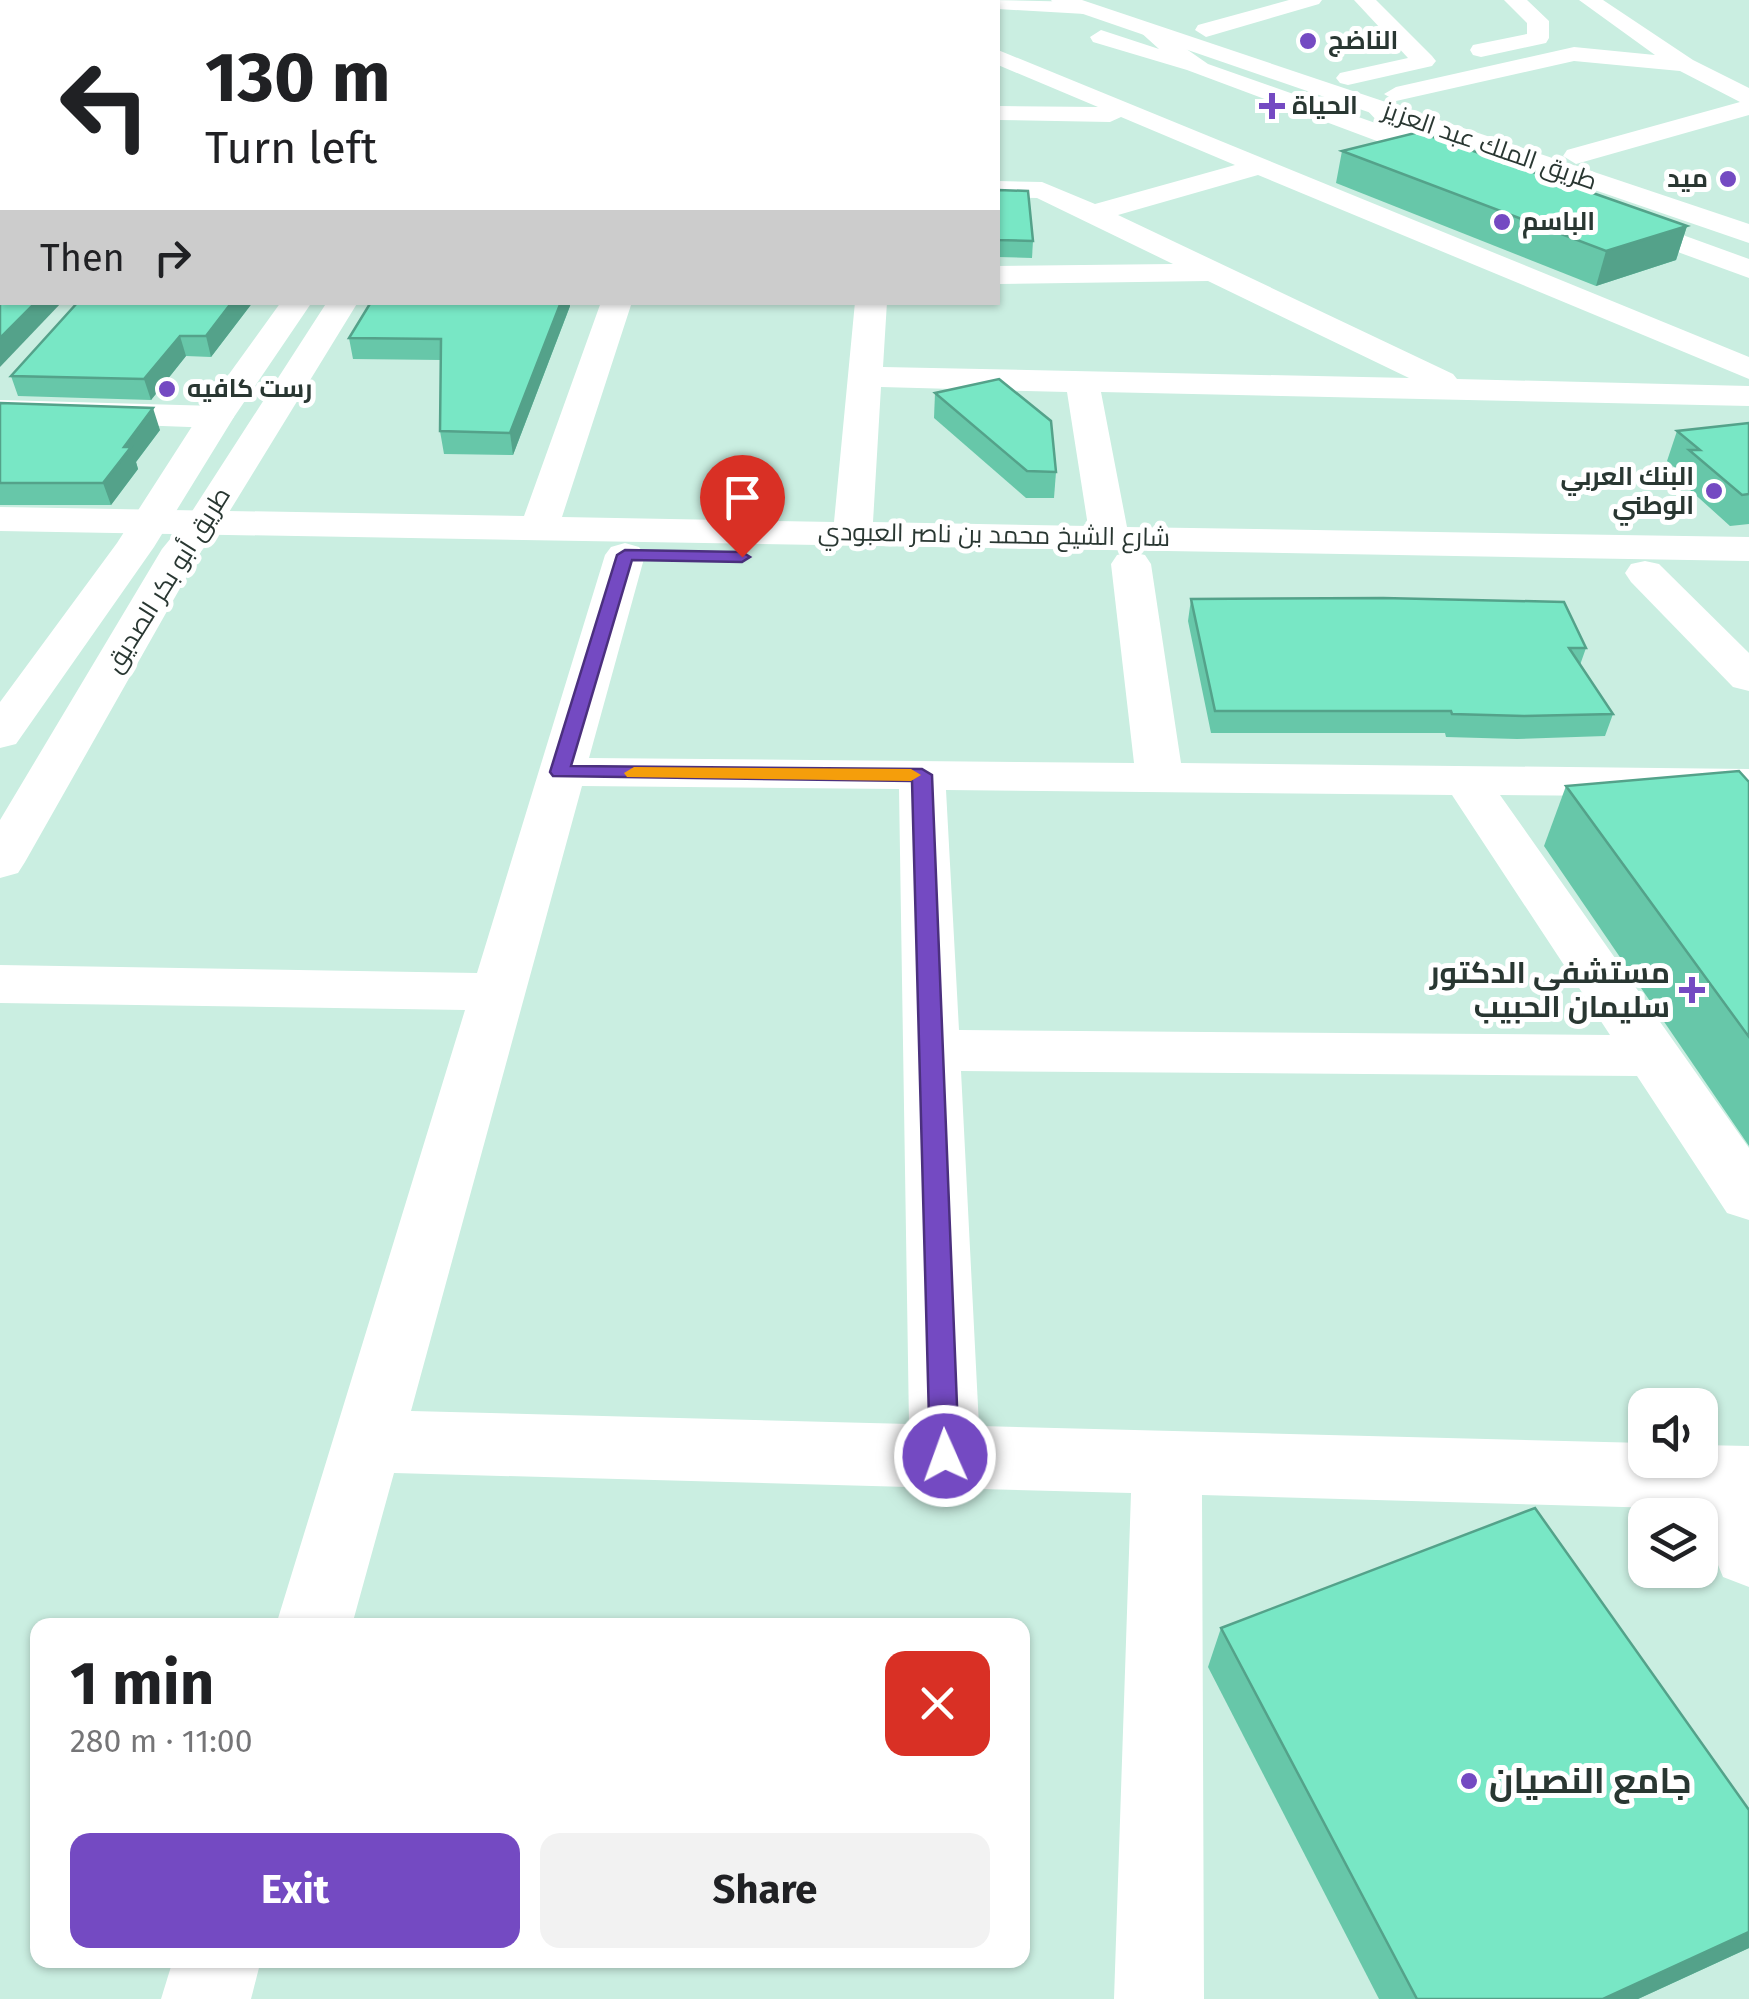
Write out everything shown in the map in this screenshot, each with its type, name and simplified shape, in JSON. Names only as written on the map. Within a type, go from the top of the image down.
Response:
[{"type":"main road","name":"طريق الملك عبد العزيز","points":[[1120,0],[1348,78],[1386,101],[1749,234]]},
{"type":"main road","points":[[1364,0],[1443,58]]},
{"type":"main road","points":[[1348,78],[1546,36],[1538,21],[1514,0]]},
{"type":"main road","points":[[1589,0],[1685,64],[1749,97]]},
{"type":"main road","points":[[1630,0],[1674,29]]},
{"type":"main road","points":[[1206,30],[1299,1]]},
{"type":"main road","name":"طريق الملك عبد العزيز","points":[[1000,3],[1073,4],[1576,156],[1749,215]]},
{"type":"main road","points":[[1566,8],[1588,25]]},
{"type":"main road","points":[[1150,30],[1200,70]]},
{"type":"main road","points":[[1101,37],[1530,188]]},
{"type":"main road","points":[[1418,148],[1386,101],[1574,54],[1685,64]]},
{"type":"main road","points":[[1717,55],[1749,72]]},
{"type":"main road","points":[[1000,57],[1749,370]]},
{"type":"main road","points":[[1576,156],[1749,106]]},
{"type":"main road","points":[[1000,113],[1138,115]]},
{"type":"main road","points":[[1092,214],[1260,166]]},
{"type":"main road","points":[[1000,189],[1042,190],[1460,390]]},
{"type":"main road","points":[[1586,209],[1749,269]]},
{"type":"main road","points":[[1000,275],[1217,273]]},
{"type":"main road","name":"طريق أبو بكر الصديق","points":[[0,862],[167,535],[216,417],[295,305]]},
{"type":"main road","name":"طريق أبو بكر الصديق","points":[[0,734],[167,535],[341,305]]},
{"type":"main road","points":[[538,529],[615,305]]},
{"type":"main road","points":[[853,532],[872,305]]},
{"type":"main road","points":[[864,377],[1749,396]]},
{"type":"main road","points":[[1082,382],[1120,551],[1158,777]]},
{"type":"main road","points":[[4,394],[216,417]]},
{"type":"main road","name":"شارع الشيخ محمد بن ناصر العبودي","points":[[0,520],[167,535],[625,555],[1749,549]]},
{"type":"main road","name":"شارع الشيخ محمد بن ناصر العبودي","points":[[0,544],[167,535],[538,529],[853,532],[1120,551],[1749,575]]},
{"type":"main road","points":[[316,1618],[625,555]]},
{"type":"main road","points":[[1645,572],[1749,678]]},
{"type":"main road","points":[[560,772],[1749,782]]},
{"type":"main road","points":[[922,775],[945,1456]]},
{"type":"main road","points":[[1466,780],[1749,1196]]},
{"type":"main road","points":[[0,984],[496,992]]},
{"type":"main road","points":[[931,1050],[1653,1056]]},
{"type":"main road","points":[[367,1441],[1734,1477],[1749,1553]]},
{"type":"main road","points":[[1160,1999],[1166,1462]]},
{"type":"main road","points":[[206,1999],[215,1968]]},
{"type":"building","points":[[1419,132],[1687,226],[1606,251],[1342,151]]},
{"type":"building","points":[[1000,190],[1028,191],[1033,241],[1000,240]]},
{"type":"building","points":[[0,305],[33,305],[0,338]]},
{"type":"building","points":[[75,305],[230,305],[206,336],[180,336],[144,379],[11,376]]},
{"type":"building","points":[[369,305],[560,305],[510,433],[440,431],[441,339],[349,338]]},
{"type":"building","points":[[999,379],[1051,421],[1056,472],[1027,471],[935,393]]},
{"type":"building","points":[[0,403],[153,408],[124,447],[131,447],[103,483],[0,483]]},
{"type":"building","points":[[1749,423],[1749,494],[1742,495],[1689,450],[1700,450],[1677,431]]},
{"type":"building","points":[[1191,599],[1564,602],[1586,648],[1569,648],[1613,714],[1215,711]]},
{"type":"building","points":[[1739,771],[1749,782],[1749,1037],[1566,786]]},
{"type":"building","name":"جامع النصيان","points":[[1535,1508],[1749,1810],[1749,1932],[1603,1999],[1417,1999],[1221,1628]]},
{"type":"slow traffic","points":[[634,773],[911,775]]},
{"type":"place","name":"الناضج","points":[[1308,41]]},
{"type":"place","name":"الحياة","points":[[1272,106]]},
{"type":"place","name":"ميد","points":[[1728,179]]},
{"type":"place","name":"الباسم","points":[[1502,222]]},
{"type":"place","name":"رست كافيه","points":[[167,389]]},
{"type":"place","name":"البنك العربي الوطني","points":[[1714,491]]},
{"type":"place","name":"مستشفى الدكتور سليمان الحبيب","points":[[1692,990]]},
{"type":"place","name":"جامع النصيان","points":[[1469,1781]]},
{"type":"route","points":[[742,557],[625,555],[560,772],[922,775],[945,1456]]}]
